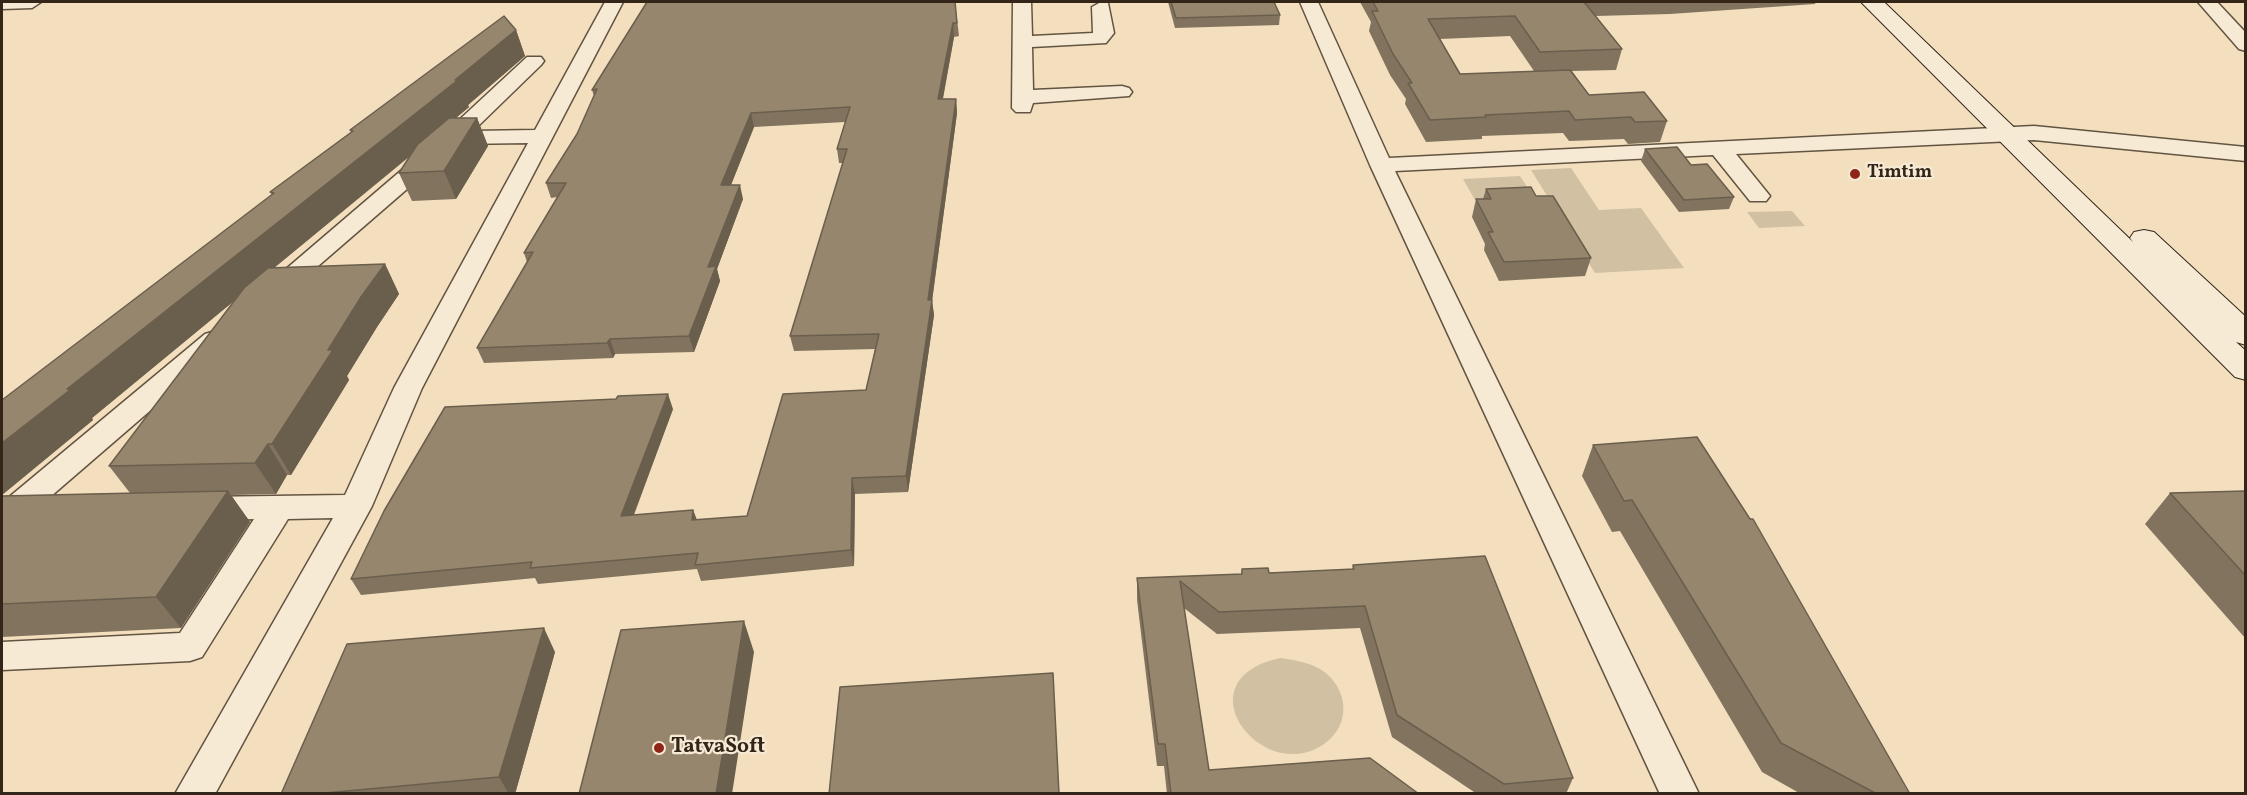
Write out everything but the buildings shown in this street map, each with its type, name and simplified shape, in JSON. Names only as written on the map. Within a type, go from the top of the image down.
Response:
[{"type":"street","points":[[2,3],[32,2]]},
{"type":"street","points":[[194,794],[356,506],[408,388],[614,2]]},
{"type":"street","points":[[1022,2],[1023,102],[1122,92]]},
{"type":"street","points":[[1309,2],[1381,165],[1680,794]]},
{"type":"street","points":[[1872,2],[2246,335]]},
{"type":"street","points":[[1898,2],[2246,370]]},
{"type":"street","points":[[2207,2],[2246,45]]},
{"type":"street","points":[[1022,42],[1098,39],[1104,33],[1101,7]]},
{"type":"street","points":[[6,517],[453,138],[534,60]]},
{"type":"street","points":[[1381,165],[1726,157],[2021,133],[2246,154]]},
{"type":"street","points":[[453,138],[543,136]]},
{"type":"street","points":[[1672,168],[1726,157]]},
{"type":"street","points":[[1726,157],[1758,196]]},
{"type":"street","points":[[174,510],[356,506]]},
{"type":"street","points":[[2,656],[190,647],[279,507]]},
{"type":"street","points":[[6,517],[57,512]]},
{"type":"shaded area","points":[[1571,168],[1599,210],[1641,208],[1684,268],[1595,273],[1531,170]]},
{"type":"shaded area","points":[[1520,176],[1533,196],[1475,200],[1463,179]]},
{"type":"shaded area","points":[[1792,211],[1805,226],[1759,228],[1747,212]]},
{"type":"shaded area","points":[[1280,658],[1320,669],[1337,686],[1341,696],[1343,717],[1333,736],[1324,744],[1300,754],[1277,752],[1257,741],[1241,725],[1233,706],[1236,687],[1250,670]]},
{"type":"place","name":"Timtim","points":[[1855,174]]},
{"type":"place","name":"TatvaSoft","points":[[659,748]]}]
